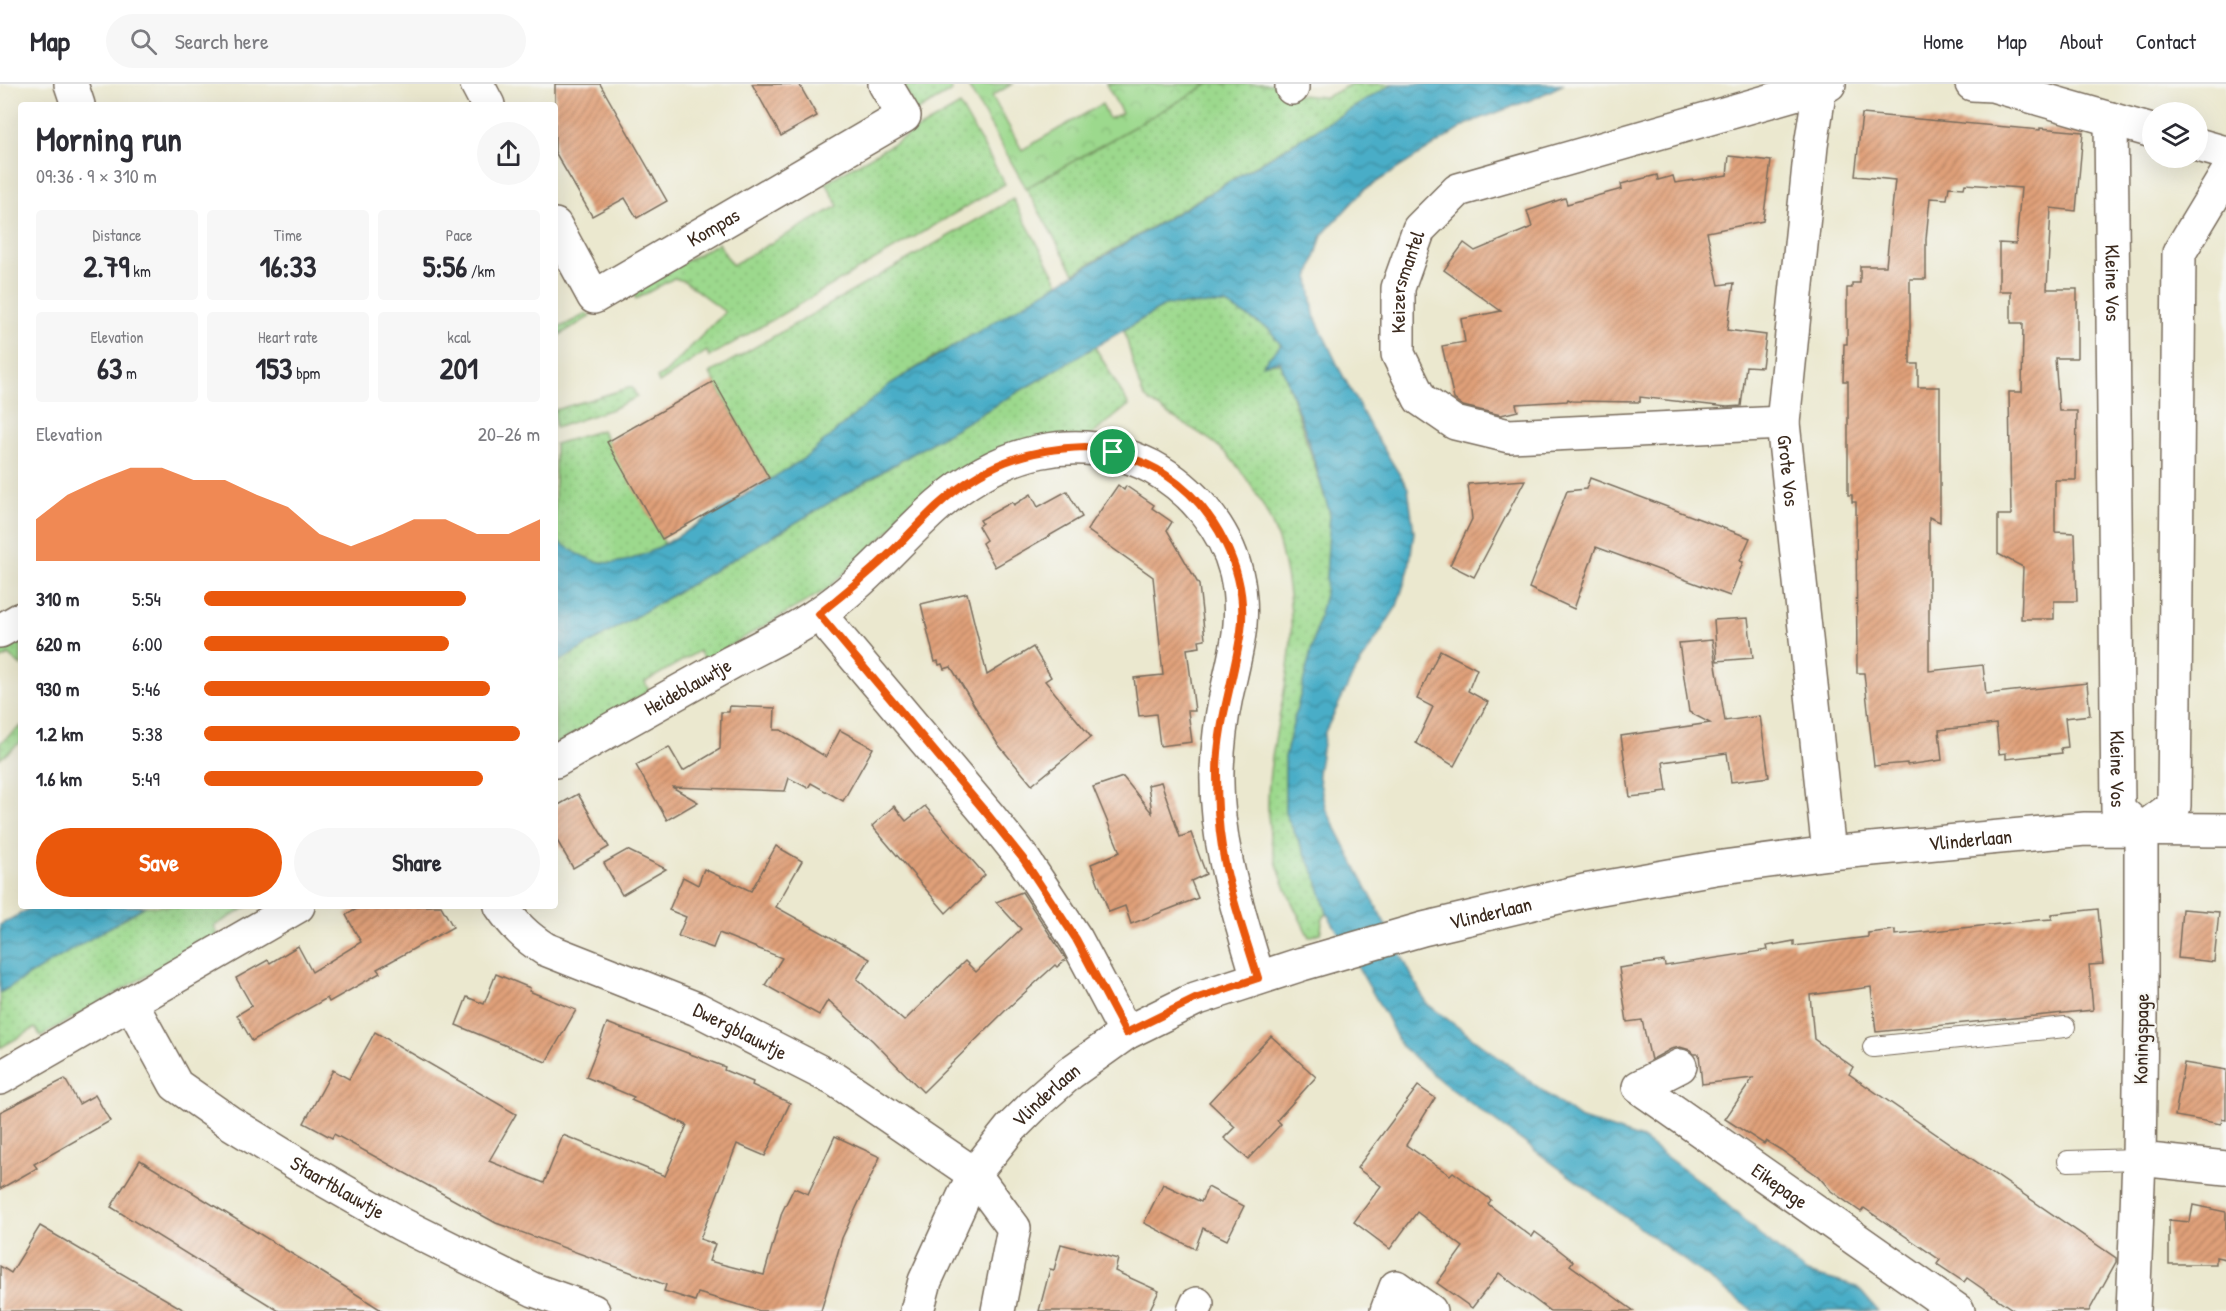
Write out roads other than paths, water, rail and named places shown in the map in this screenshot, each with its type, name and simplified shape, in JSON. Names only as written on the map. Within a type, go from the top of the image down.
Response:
[{"type":"street","points":[[71,84],[77,102]]},
{"type":"street","points":[[477,84],[487,102]]},
{"type":"street","name":"Kompas","points":[[558,231],[594,297],[904,116],[885,84]]},
{"type":"street","points":[[1971,84],[1992,86],[2142,128]]},
{"type":"street","name":"Grote Vos","points":[[1824,85],[1811,146],[1783,423],[1829,853]]},
{"type":"street","name":"Keizersmantel","points":[[1783,423],[1509,436],[1455,423],[1420,399],[1398,354],[1398,288],[1419,229],[1458,190],[1824,85]]},
{"type":"street","name":"Kleine Vos","points":[[2111,119],[2118,809],[2141,830],[2174,806],[2179,253],[2226,175]]},
{"type":"street","points":[[2208,148],[2226,153]]},
{"type":"street","name":"Heideblauwtje","points":[[558,759],[819,614],[886,557],[929,513],[955,491],[1003,462],[1030,453],[1057,448],[1085,447],[1113,452],[1140,461],[1166,475],[1190,494],[1209,516],[1225,542],[1235,570],[1241,599],[1241,629],[1220,733],[1218,809],[1222,847],[1230,885],[1258,978]]},
{"type":"street","points":[[819,614],[1024,860],[1076,939],[1126,1033]]},
{"type":"street","points":[[0,631],[18,621]]},
{"type":"street","name":"Vlinderlaan","points":[[916,1311],[925,1281],[974,1174],[1010,1129],[1070,1073],[1126,1033],[1195,999],[1331,955],[1423,929],[1584,891],[1715,868],[1829,853],[2085,829],[2226,830]]},
{"type":"street","name":"Koningspage","points":[[2139,1159],[2141,830]]},
{"type":"street","points":[[0,1078],[293,909]]},
{"type":"street","name":"Dwergblauwtje","points":[[503,909],[526,938],[546,949],[697,1009],[836,1080],[974,1174],[1014,1228],[998,1311]]},
{"type":"street","name":"Staartblauwtje","points":[[131,1003],[176,1085],[307,1170],[528,1300],[593,1311]]},
{"type":"street","name":"Eikepage","points":[[1680,1066],[1639,1087],[1958,1311]]},
{"type":"street","points":[[2133,1311],[2139,1159],[2226,1168]]},
{"type":"street","points":[[1387,1311],[1396,1287],[1430,1311]]},
{"type":"lane","points":[[1873,1047],[2065,1027]]},
{"type":"lane","points":[[2068,1161],[2139,1159]]},
{"type":"water","points":[[1393,84],[1564,84],[1533,99],[1469,123],[1364,190],[1322,235],[1309,278],[1314,315],[1372,430],[1408,488],[1414,532],[1409,569],[1397,606],[1353,675],[1325,732],[1318,773],[1325,807],[1426,1003],[1579,1118],[1642,1139],[1710,1189],[1759,1234],[1807,1273],[1857,1287],[1878,1311],[1753,1311],[1442,1082],[1401,1046],[1327,913],[1316,876],[1285,813],[1285,757],[1325,594],[1330,514],[1306,433],[1280,361],[1262,365],[1281,345],[1269,329],[1226,304],[1166,305],[558,662],[558,541],[584,557],[609,563],[621,562],[649,552],[805,458],[890,384]]},
{"type":"water","points":[[29,909],[140,909],[0,993],[0,925]]}]
